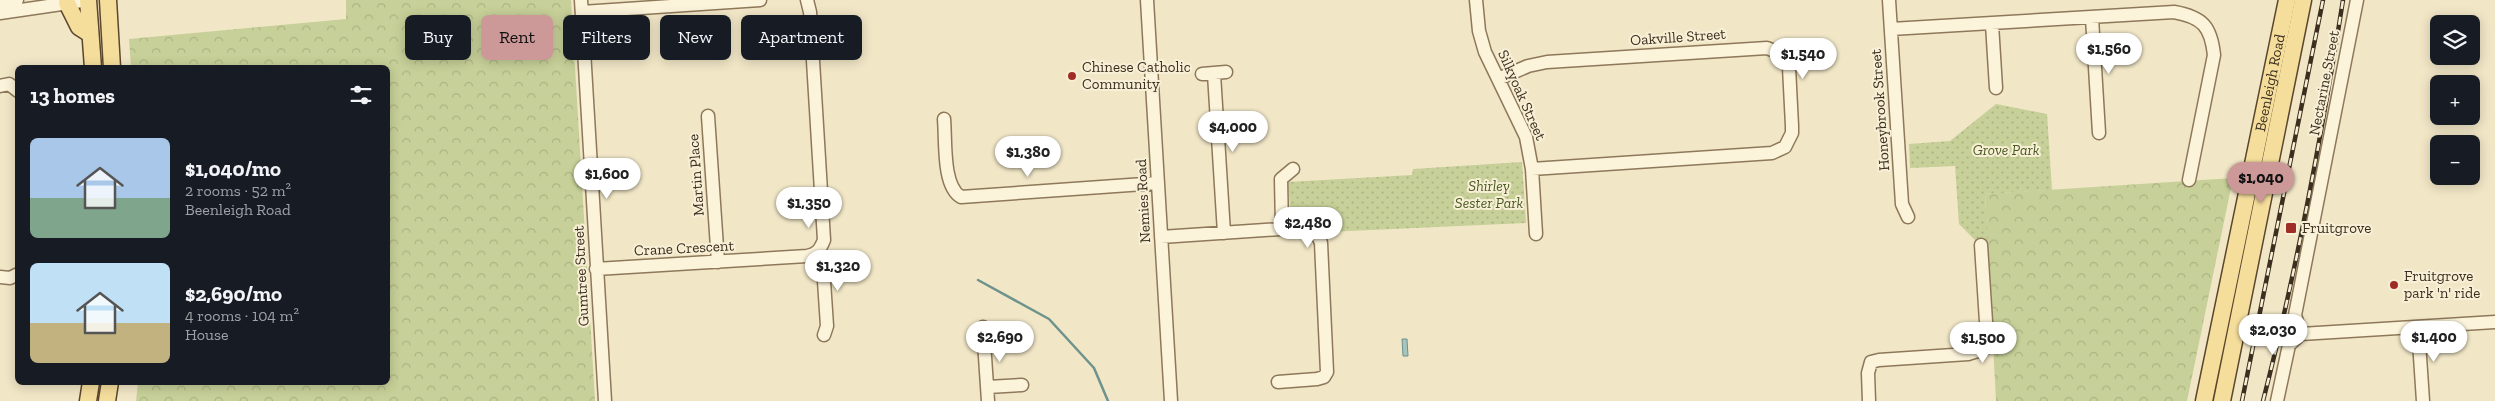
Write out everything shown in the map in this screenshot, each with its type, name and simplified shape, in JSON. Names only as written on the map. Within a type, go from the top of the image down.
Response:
[{"type":"main road","points":[[88,0],[92,65]]},
{"type":"main road","points":[[108,0],[112,65]]},
{"type":"main road","name":"Beenleigh Road","points":[[2204,401],[2287,0]]},
{"type":"main road","name":"Beenleigh Road","points":[[2222,401],[2303,0]]},
{"type":"main road","points":[[67,3],[79,27],[90,34]]},
{"type":"main road","points":[[88,401],[91,385]]},
{"type":"main road","points":[[107,401],[110,385]]},
{"type":"street","points":[[0,3],[17,0]]},
{"type":"street","points":[[0,13],[88,0]]},
{"type":"street","points":[[581,6],[760,0]]},
{"type":"street","points":[[807,0],[810,12],[824,240],[815,255],[822,266],[827,326],[824,335]]},
{"type":"street","name":"Nemies Road","points":[[1147,0],[1171,401]]},
{"type":"street","name":"Silkyoak Street","points":[[1476,0],[1481,38],[1526,137],[1532,169],[1536,234]]},
{"type":"street","name":"Honeybrook Street","points":[[1889,0],[1902,204],[1908,217]]},
{"type":"street","name":"Nectarine Street","points":[[2301,334],[2295,315],[2357,0]]},
{"type":"street","name":"Gumtree Street","points":[[581,6],[605,401]]},
{"type":"street","points":[[1891,29],[2174,12],[2189,14],[2200,20],[2208,28],[2213,40],[2214,55],[2189,180]]},
{"type":"street","points":[[2092,18],[2099,133]]},
{"type":"street","points":[[1992,24],[1996,88]]},
{"type":"street","name":"Oakville Street","points":[[1498,79],[1547,62],[1767,48],[1782,54],[1789,68],[1792,132],[1785,146],[1772,153],[1532,169]]},
{"type":"street","points":[[1214,74],[1224,233]]},
{"type":"street","points":[[0,86],[9,84],[15,89]]},
{"type":"street","name":"Martin Place","points":[[708,116],[718,262]]},
{"type":"street","points":[[944,119],[949,180],[954,192],[961,197],[1158,183]]},
{"type":"street","points":[[1282,228],[1281,179],[1293,169]]},
{"type":"street","points":[[1161,237],[1282,228],[1311,227],[1315,229],[1321,243],[1327,372],[1324,377],[1278,382]]},
{"type":"street","points":[[1869,401],[1868,373],[1871,362],[1968,354],[1984,350],[1987,338],[1981,245]]},
{"type":"street","name":"Crane Crescent","points":[[596,269],[815,255]]},
{"type":"street","points":[[0,277],[10,278],[15,276]]},
{"type":"street","points":[[2276,401],[2289,345],[2301,334],[2495,322]]},
{"type":"street","points":[[983,327],[988,401]]},
{"type":"street","points":[[2418,327],[2423,401]]},
{"type":"street","points":[[988,387],[1022,385]]},
{"type":"green space","points":[[346,0],[571,0],[572,15],[563,15],[563,60],[575,60],[595,401],[136,401],[138,385],[390,385],[390,65],[131,65],[129,39],[346,19]]},
{"type":"green space","name":"Grove Park","points":[[1996,104],[2047,114],[2052,190],[1985,194],[1988,241],[1977,242],[1959,224],[1955,166],[1910,168],[1909,144],[1950,141]]},
{"type":"green space","name":"Shirley Sester Park","points":[[1522,162],[1526,223],[1327,232],[1316,221],[1291,220],[1288,182],[1412,175],[1413,169]]},
{"type":"green space","points":[[2233,178],[2187,401],[1996,401],[1985,194]]},
{"type":"water","points":[[1402,339],[1407,339],[1408,356],[1403,356]]},
{"type":"waterway","points":[[978,280],[1049,319],[1094,368],[1108,401]]},
{"type":"railway","points":[[2242,401],[2323,0]]},
{"type":"railway","points":[[2263,401],[2287,302],[2308,201],[2343,0]]},
{"type":"place","name":"Chinese Catholic Community","points":[[1072,76]]},
{"type":"place","name":"Fruitgrove","points":[[2291,228]]},
{"type":"place","name":"Fruitgrove park 'n' ride","points":[[2394,285]]}]
